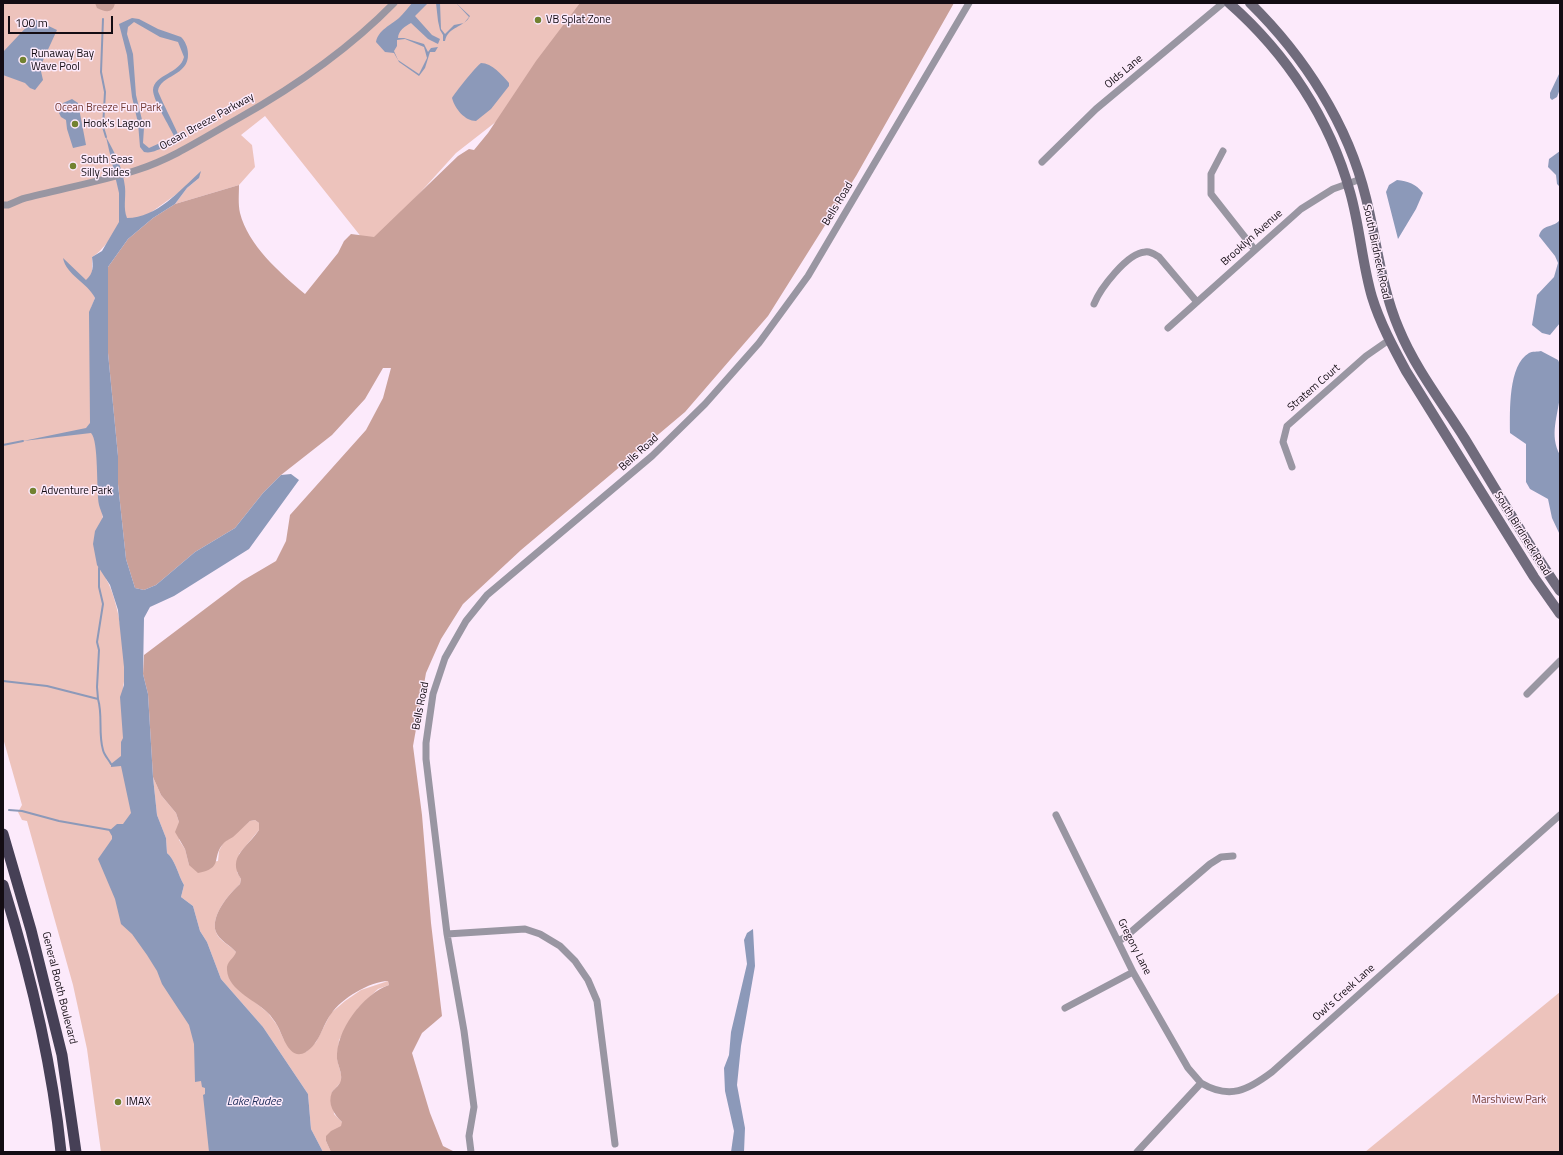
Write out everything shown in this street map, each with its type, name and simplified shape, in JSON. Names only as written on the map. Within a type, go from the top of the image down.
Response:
[{"type":"highway","name":"General Booth Boulevard","points":[[3,834],[31,930],[62,1055],[76,1152]]},
{"type":"highway","points":[[3,885],[36,1009],[48,1067],[61,1152]]},
{"type":"main road","name":"South Birdneck Road","points":[[1229,3],[1265,38],[1302,85],[1326,128],[1348,184],[1372,297],[1389,340],[1406,371],[1534,577],[1560,614]]},
{"type":"main road","name":"South Birdneck Road","points":[[1250,3],[1284,41],[1323,94],[1337,122],[1361,179],[1372,223],[1380,273],[1400,331],[1487,476],[1560,591]]},
{"type":"street","name":"Ocean Breeze Parkway","points":[[6,205],[22,199],[137,170],[178,153],[291,88],[341,52],[394,3]]},
{"type":"street","name":"Bells Road","points":[[471,1152],[469,1136],[474,1107],[464,1031],[446,934],[426,759],[426,743],[433,694],[439,672],[456,638],[475,609],[492,590],[652,456],[705,404],[759,343],[808,276],[969,3]]},
{"type":"street","name":"Olds Lane","points":[[1042,162],[1096,109],[1224,3]]},
{"type":"street","points":[[1223,151],[1211,174],[1211,194],[1255,250]]},
{"type":"street","name":"Brooklyn Avenue","points":[[1168,328],[1301,209],[1333,189],[1361,179]]},
{"type":"street","points":[[1094,304],[1103,288],[1130,258],[1144,252],[1152,252],[1159,257],[1197,302]]},
{"type":"street","name":"Stratem Court","points":[[1292,467],[1283,442],[1287,426],[1366,356],[1389,340]]},
{"type":"street","points":[[1526,694],[1560,661]]},
{"type":"street","name":"Gregory Lane","points":[[1056,815],[1133,972],[1188,1068],[1201,1083]]},
{"type":"street","name":"Owl's Creek Lane","points":[[1201,1083],[1214,1089],[1230,1091],[1250,1088],[1560,815]]},
{"type":"street","points":[[1118,941],[1124,938],[1210,864],[1221,857],[1233,856]]},
{"type":"street","points":[[446,934],[525,929],[551,940],[575,961],[588,980],[597,1002],[615,1144]]},
{"type":"street","points":[[1065,1008],[1133,972]]},
{"type":"street","points":[[1138,1152],[1201,1083]]},
{"type":"green space","name":"Ocean Breeze Fun Park","points":[[3,3],[585,3],[506,114],[456,153],[370,248],[265,116],[241,135],[252,145],[255,167],[239,185],[175,204],[187,188],[199,178],[146,216],[141,217],[126,226],[92,257],[92,291],[95,298],[91,308],[106,579],[115,601],[122,633],[125,664],[123,688],[156,871],[302,1152],[101,1152],[87,1049],[73,985],[27,821],[22,820],[18,812],[22,805],[3,738]]},
{"type":"green space","points":[[153,777],[161,795],[176,813],[179,822],[179,840],[185,849],[189,865],[218,861],[219,851],[223,843],[250,821],[255,820],[259,823],[259,830],[239,854],[237,872],[241,879],[240,884],[226,899],[218,912],[215,926],[217,935],[236,952],[232,983],[268,1013],[277,1025],[284,1040],[306,1052],[316,1042],[331,1013],[361,990],[388,981],[389,985],[378,989],[358,1008],[339,1040],[337,1059],[341,1074],[341,1082],[332,1092],[334,1114],[342,1122],[342,1126],[326,1141],[331,1152],[323,1152],[311,1129],[308,1094],[263,1027],[221,979],[207,942],[200,931],[193,906],[181,897],[184,885],[172,859],[167,853],[166,838],[157,815]]},
{"type":"green space","name":"Marshview Park","points":[[1560,992],[1560,1152],[1365,1152]]},
{"type":"shaded area","points":[[95,3],[115,3],[114,7],[108,11],[97,8]]},
{"type":"shaded area","points":[[580,3],[954,3],[856,176],[768,316],[685,412],[521,550],[463,604],[441,639],[426,673],[413,746],[422,815],[431,923],[442,1016],[422,1033],[412,1053],[430,1113],[443,1146],[455,1152],[331,1152],[326,1141],[326,1136],[331,1131],[341,1126],[342,1122],[336,1116],[330,1101],[332,1092],[339,1085],[341,1080],[337,1059],[341,1037],[352,1015],[370,996],[389,985],[388,981],[373,984],[356,992],[342,1002],[331,1014],[315,1044],[306,1052],[300,1054],[295,1053],[287,1046],[270,1015],[232,984],[227,967],[236,952],[217,935],[215,926],[216,919],[218,912],[226,899],[240,884],[241,879],[237,871],[236,864],[237,858],[259,830],[259,823],[255,820],[250,821],[233,837],[226,841],[220,849],[214,865],[206,871],[198,873],[189,865],[185,849],[175,832],[179,822],[176,813],[161,795],[153,777],[148,694],[143,674],[144,655],[242,581],[276,561],[286,541],[290,515],[366,430],[383,398],[391,368],[383,368],[365,399],[332,435],[281,475],[263,493],[235,528],[195,552],[156,585],[144,590],[135,588],[126,559],[118,484],[118,456],[108,353],[108,267],[128,239],[153,218],[175,204],[239,185],[240,213],[250,236],[266,258],[305,294],[338,253],[344,241],[351,234],[374,237],[458,156],[469,149],[474,150],[488,133],[536,61]]},
{"type":"water","points":[[412,3],[428,3],[415,16],[432,35],[440,39],[438,44],[428,39],[411,23],[404,27],[399,33],[398,38],[404,38],[424,44],[428,52],[431,48],[438,47],[435,52],[430,52],[425,68],[419,76],[399,62],[394,53],[385,52],[376,42],[379,34],[399,18]],"holes":[[[405,39],[424,47],[427,58],[419,74],[398,60],[394,51],[397,46],[397,40]]]},
{"type":"water","points":[[436,3],[440,3],[441,29],[445,34],[454,25],[464,23],[449,32],[445,41],[443,41],[443,35],[440,30]]},
{"type":"water","points":[[456,3],[470,16],[467,20],[464,22],[469,17]]},
{"type":"water","points":[[132,18],[139,19],[158,29],[181,37],[186,44],[188,54],[184,67],[164,82],[158,91],[179,137],[177,142],[172,146],[150,152],[144,152],[140,147],[138,123],[132,97],[127,55],[119,24]],"holes":[[[134,22],[160,37],[178,42],[184,57],[182,63],[178,67],[158,80],[154,85],[153,90],[159,107],[174,136],[172,141],[160,143],[149,148],[143,143],[144,128],[136,95],[133,54],[127,34],[128,27]]]},
{"type":"water","name":"Runaway Bay Wave Pool","points":[[34,19],[57,30],[40,67],[43,80],[35,90],[30,88],[25,83],[3,75],[3,52]]},
{"type":"water","points":[[481,63],[489,65],[496,70],[509,83],[509,86],[491,109],[476,121],[464,117],[455,106],[452,98]]},
{"type":"water","points":[[1560,72],[1560,89],[1557,97],[1552,100],[1550,98],[1550,93]]},
{"type":"water","name":"Hook's Lagoon","points":[[72,99],[78,103],[86,145],[73,148],[67,129],[66,120],[61,117],[59,113],[63,103]]},
{"type":"water","name":"Lake Rudee","points":[[106,137],[122,174],[125,187],[125,207],[127,218],[138,217],[158,208],[167,202],[201,171],[199,178],[187,188],[175,204],[153,218],[128,239],[108,267],[108,353],[118,456],[118,484],[126,559],[135,588],[144,590],[156,585],[195,552],[235,528],[263,493],[281,475],[291,474],[299,480],[249,549],[174,596],[150,607],[144,618],[143,674],[148,694],[157,815],[166,838],[167,853],[174,863],[184,885],[181,897],[193,906],[200,931],[207,942],[221,979],[263,1027],[308,1094],[311,1129],[323,1152],[209,1152],[203,1095],[205,1094],[205,1088],[202,1087],[201,1081],[195,1082],[194,1044],[189,1025],[162,984],[157,971],[147,955],[132,934],[121,924],[115,899],[98,859],[112,839],[109,831],[117,824],[123,824],[131,813],[121,766],[111,767],[111,764],[121,756],[121,742],[123,738],[120,697],[124,685],[124,667],[118,610],[110,585],[97,565],[93,544],[95,531],[103,517],[98,498],[94,438],[91,433],[23,441],[86,428],[90,423],[89,312],[95,298],[92,293],[68,269],[63,258],[86,280],[92,272],[92,257],[102,251],[119,222],[119,193]]},
{"type":"water","points":[[1560,151],[1560,187],[1557,184],[1556,175],[1548,167],[1549,159]]},
{"type":"water","points":[[1397,180],[1405,181],[1418,187],[1423,193],[1416,209],[1398,239],[1386,192],[1389,185]]},
{"type":"water","points":[[1560,220],[1560,323],[1550,335],[1542,333],[1532,325],[1537,295],[1554,277],[1558,263],[1555,256],[1539,236],[1540,232],[1545,228]]},
{"type":"water","points":[[1541,351],[1558,360],[1560,364],[1560,395],[1555,425],[1555,440],[1560,455],[1560,535],[1552,518],[1548,499],[1530,489],[1526,482],[1526,444],[1510,433],[1510,401],[1517,367],[1522,359],[1529,353]]},
{"type":"water","points":[[753,929],[755,966],[741,1046],[737,1085],[745,1128],[744,1152],[731,1152],[734,1131],[725,1091],[724,1068],[729,1055],[731,1032],[747,964],[744,940],[747,933]]},
{"type":"waterway","points":[[103,19],[101,72],[105,92],[103,127],[106,137]]},
{"type":"waterway","points":[[3,445],[23,441]]},
{"type":"waterway","points":[[98,699],[97,687],[99,650],[97,642],[103,604],[99,587],[99,568]]},
{"type":"waterway","points":[[3,681],[47,686],[98,699],[103,750],[111,764]]},
{"type":"waterway","points":[[9,810],[22,811],[59,821],[110,830]]},
{"type":"place","name":"VB Splat Zone","points":[[538,20]]},
{"type":"place","name":"Runaway Bay Wave Pool","points":[[23,60]]},
{"type":"place","name":"Hook's Lagoon","points":[[75,124]]},
{"type":"place","name":"South Seas Silly Slides","points":[[73,166]]},
{"type":"place","name":"Adventure Park","points":[[33,491]]},
{"type":"place","name":"IMAX","points":[[118,1102]]}]
